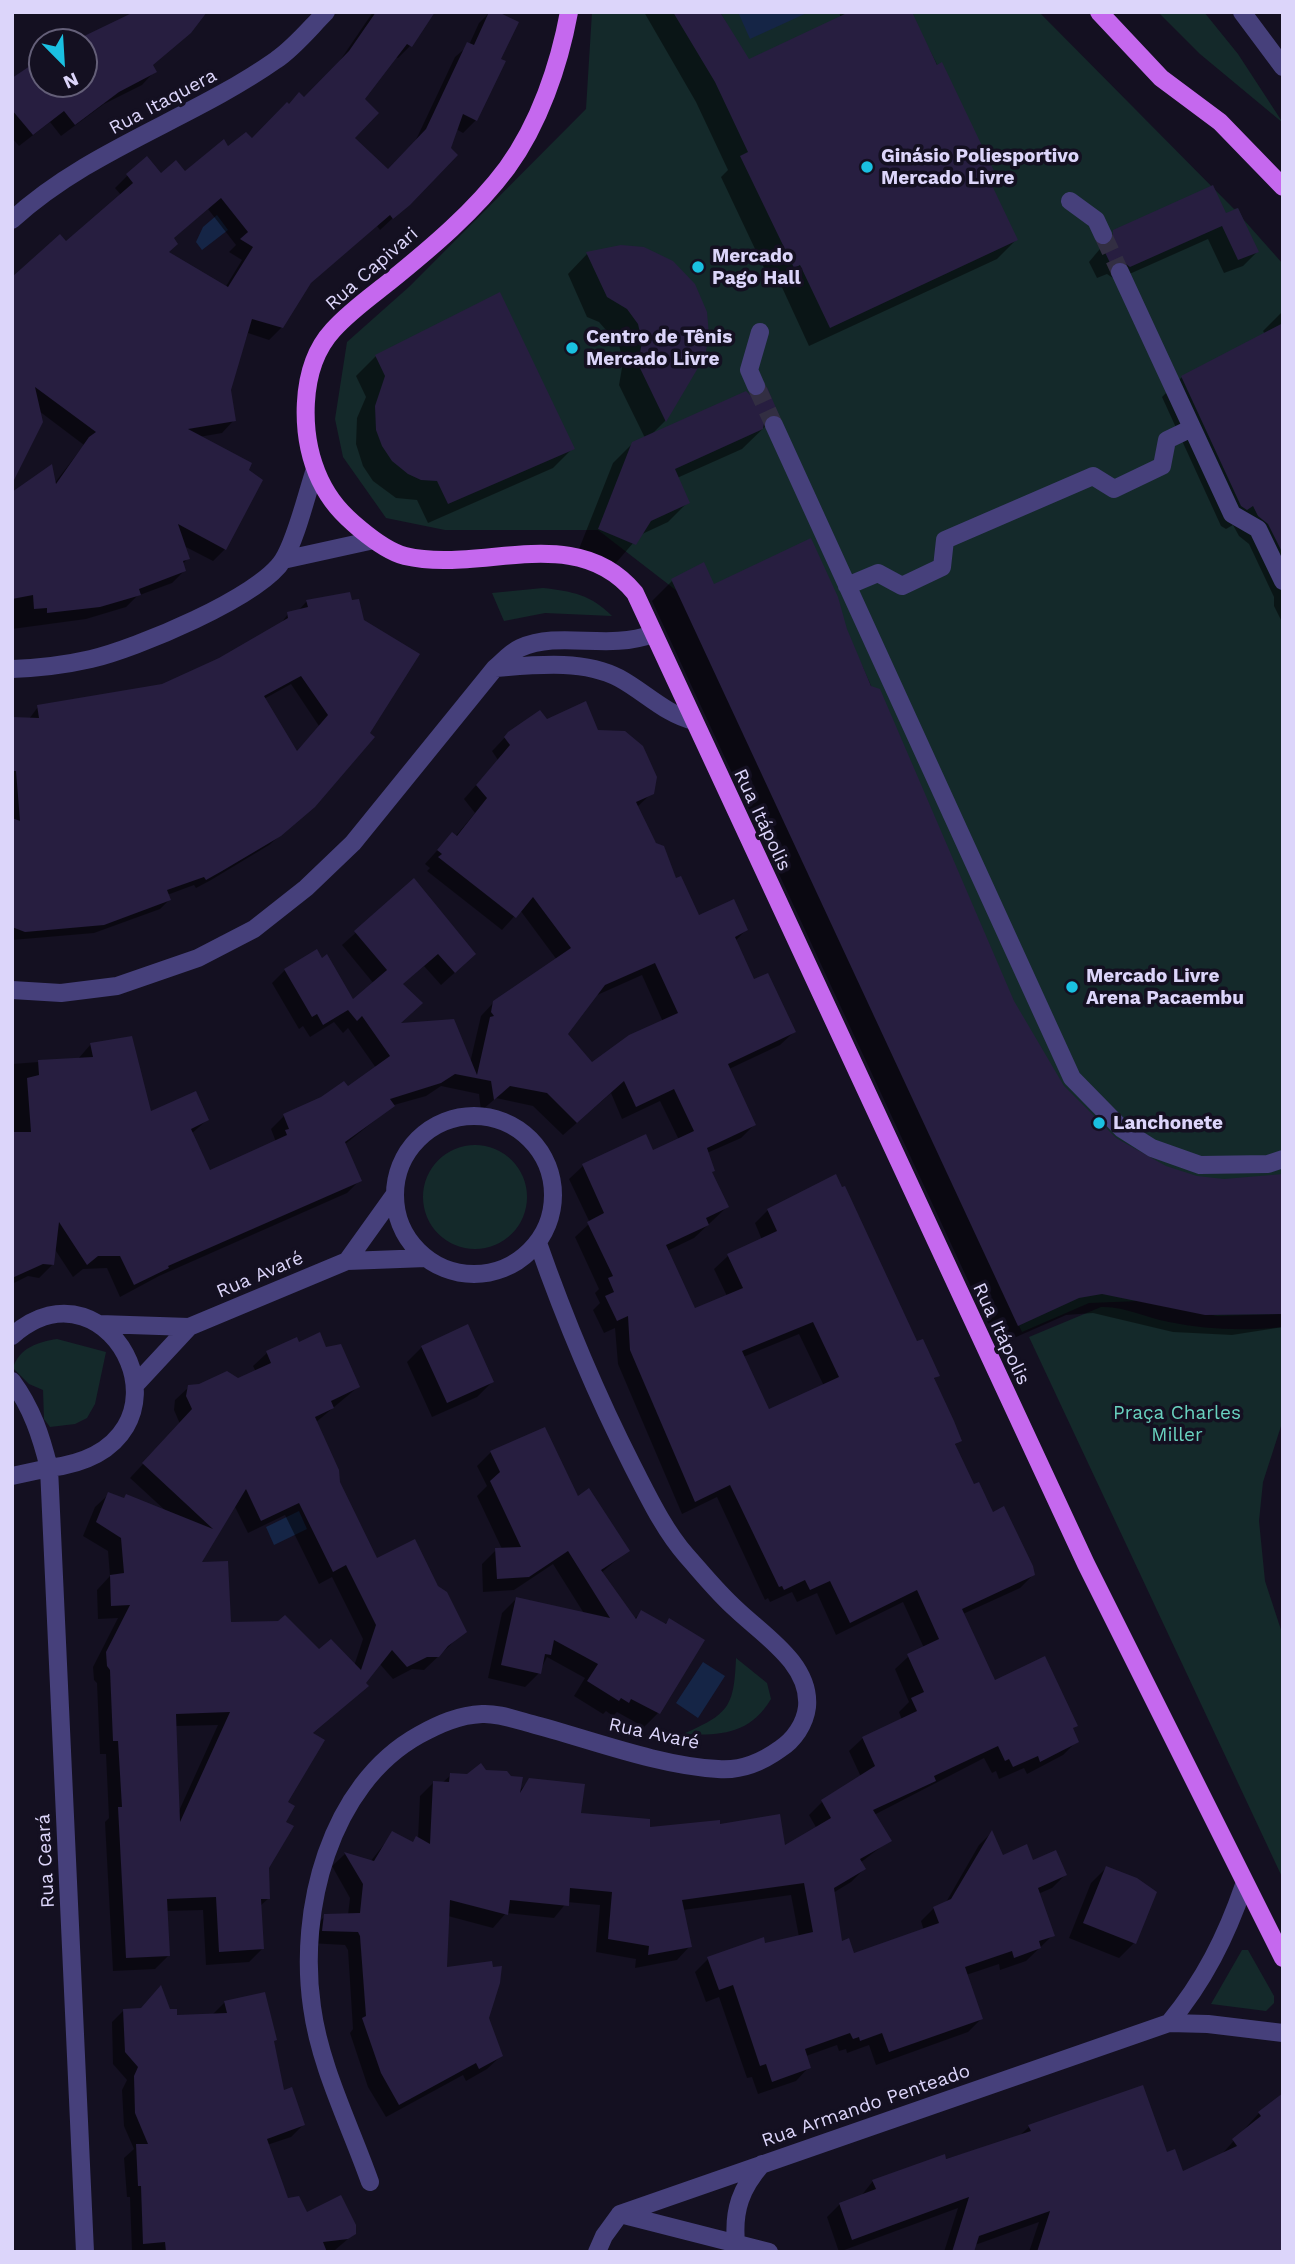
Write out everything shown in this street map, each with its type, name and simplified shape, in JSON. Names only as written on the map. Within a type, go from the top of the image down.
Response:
[{"type":"main road","name":"Rua Capivari","points":[[569,12],[563,47],[549,90],[508,167],[474,205],[421,255],[331,331],[309,384],[305,427],[315,469],[331,502],[374,540],[403,556],[478,559],[540,553],[572,556],[605,566],[620,575],[635,593],[653,634]]},
{"type":"main road","points":[[1099,12],[1161,78],[1220,122],[1283,187]]},
{"type":"main road","name":"Rua Itápolis","points":[[653,634],[1086,1564],[1244,1885],[1283,1958]]},
{"type":"street","name":"Rua Itaquera","points":[[12,220],[63,181],[258,72],[279,58],[326,12]]},
{"type":"street","points":[[1242,12],[1283,67]]},
{"type":"street","points":[[1070,201],[1096,220],[1103,235]]},
{"type":"street","points":[[1120,272],[1232,514],[1258,529],[1283,581]]},
{"type":"street","points":[[756,386],[749,370],[760,332]]},
{"type":"street","points":[[774,425],[1072,1078],[1114,1121],[1152,1148],[1200,1165],[1268,1164],[1283,1159]]},
{"type":"street","points":[[847,586],[878,573],[902,586],[942,567],[945,540],[1093,476],[1114,489],[1162,466],[1167,440],[1192,428]]},
{"type":"street","points":[[12,669],[44,668],[94,658],[202,617],[247,592],[283,559],[315,469]]},
{"type":"street","points":[[283,559],[374,540]]},
{"type":"street","points":[[12,990],[61,993],[117,986],[198,958],[254,929],[306,888],[353,843],[495,668],[518,649],[544,640],[620,643],[653,634]]},
{"type":"street","points":[[495,668],[547,664],[616,676],[676,717],[694,722]]},
{"type":"street","points":[[484,1117],[509,1124],[530,1139],[545,1160],[552,1181],[553,1203],[548,1224],[538,1243],[519,1260],[497,1271],[472,1275],[448,1270],[426,1258],[408,1240],[398,1218],[395,1194],[400,1168],[413,1145],[433,1128],[457,1118],[484,1117]]},
{"type":"street","points":[[347,1261],[395,1194]]},
{"type":"street","name":"Rua Avaré","points":[[370,2182],[317,2041],[308,1964],[319,1884],[336,1829],[354,1796],[387,1758],[440,1723],[486,1714],[641,1754],[719,1769],[743,1767],[766,1759],[787,1745],[799,1732],[807,1709],[806,1691],[788,1657],[733,1607],[682,1551],[649,1497],[590,1378],[538,1243]]},
{"type":"street","name":"Rua Avaré","points":[[136,1384],[189,1328],[347,1261],[426,1258]]},
{"type":"street","name":"Rua Avaré","points":[[12,1336],[39,1318],[63,1315],[83,1317],[100,1324],[189,1328]]},
{"type":"street","points":[[12,1476],[91,1459],[112,1444],[127,1425],[136,1384],[119,1341],[100,1324]]},
{"type":"street","name":"Rua Ceará","points":[[12,1381],[36,1422],[49,1468],[85,2252]]},
{"type":"street","points":[[1169,2023],[1189,1998],[1221,1945],[1244,1885]]},
{"type":"street","points":[[1189,1998],[1198,2017],[1208,2024]]},
{"type":"street","name":"Rua Armando Penteado","points":[[620,2214],[1169,2023],[1208,2024],[1283,2033]]},
{"type":"street","points":[[736,2242],[734,2215],[740,2196],[762,2164]]},
{"type":"street","points":[[597,2252],[604,2235],[620,2214],[769,2252]]},
{"type":"green space","name":"Mercado Livre Arena Pacaembu","points":[[592,12],[1039,12],[1234,209],[1238,208],[1243,219],[1283,264],[1283,1314],[1217,1316],[1139,1301],[1089,1303],[1022,1332],[677,591],[598,530],[445,530],[386,518],[343,457],[335,419],[347,342],[410,286],[586,109]]},
{"type":"green space","points":[[1158,12],[1204,12],[1238,54],[1283,123],[1200,54]]},
{"type":"green space","points":[[543,588],[580,595],[597,603],[612,616],[545,613],[504,621],[492,593]]},
{"type":"green space","points":[[475,1145],[495,1149],[512,1160],[523,1177],[527,1197],[523,1217],[512,1234],[495,1245],[475,1249],[455,1245],[438,1234],[427,1217],[423,1197],[427,1177],[438,1160],[455,1149]]},
{"type":"green space","name":"Praça Charles Miller","points":[[1101,1307],[1118,1308],[1198,1327],[1283,1327],[1283,1420],[1263,1482],[1259,1521],[1265,1581],[1283,1636],[1283,1879],[1029,1337]]},
{"type":"green space","points":[[57,1339],[106,1352],[95,1404],[87,1418],[75,1424],[50,1427],[44,1419],[43,1390],[29,1384],[13,1368],[20,1355],[30,1347]]},
{"type":"green space","points":[[736,1658],[767,1683],[771,1699],[763,1711],[754,1720],[733,1730],[710,1734],[683,1734],[710,1721],[726,1707],[733,1688]]},
{"type":"green space","points":[[1242,1950],[1248,1950],[1274,1996],[1274,2003],[1266,2011],[1211,2004]]},
{"type":"water","points":[[738,12],[809,12],[750,39]]},
{"type":"water","points":[[217,215],[228,230],[202,250],[196,242],[203,227]]},
{"type":"water","points":[[299,1511],[307,1529],[274,1545],[266,1527]]},
{"type":"water","points":[[703,1662],[725,1676],[698,1718],[676,1703]]},
{"type":"building","points":[[134,12],[207,12],[191,33],[153,65],[157,72],[119,92],[75,125],[64,111],[33,135],[12,110],[12,78],[28,67],[28,98],[98,98],[98,29]]},
{"type":"building","points":[[376,12],[435,12],[412,47],[407,44],[365,99],[379,113],[355,138],[388,169],[426,129],[467,42],[474,45],[489,12],[498,12],[519,22],[501,59],[506,61],[477,121],[463,114],[451,148],[458,155],[410,205],[393,219],[390,215],[311,283],[283,328],[252,319],[231,390],[236,421],[188,429],[252,463],[249,470],[263,480],[226,550],[178,524],[190,559],[183,561],[186,571],[139,589],[141,595],[100,607],[47,613],[47,608],[34,609],[33,595],[12,599],[12,492],[52,464],[56,484],[89,437],[96,432],[35,387],[43,422],[12,484],[12,277],[60,234],[66,241],[133,183],[126,174],[147,156],[161,173],[176,160],[185,171],[224,139],[228,146],[246,132],[252,138],[299,92],[304,97],[349,51]],"holes":[[[221,198],[248,232],[240,239],[253,247],[228,287],[169,252],[178,244],[174,238]]]},
{"type":"building","name":"Ginásio Poliesportivo Mercado Livre","points":[[673,12],[720,12],[749,59],[849,12],[912,12],[937,65],[942,62],[995,173],[988,177],[1018,240],[830,328],[800,265],[794,268],[740,156],[748,152],[715,82]]},
{"type":"building","points":[[1213,185],[1226,213],[1238,208],[1259,252],[1238,260],[1222,226],[1130,267],[1122,261],[1111,265],[1102,246],[1113,241],[1113,230]]},
{"type":"building","points":[[621,245],[644,247],[673,261],[695,284],[707,312],[709,335],[705,356],[666,422],[638,364],[642,342],[638,324],[627,309],[607,297],[586,252]]},
{"type":"building","name":"Centro de Tênis Mercado Livre","points":[[500,292],[575,449],[448,504],[437,481],[421,480],[408,474],[392,461],[382,446],[376,430],[375,406],[385,376],[375,355]]},
{"type":"building","points":[[1283,323],[1283,554],[1268,524],[1258,516],[1253,506],[1247,510],[1241,506],[1181,376]]},
{"type":"building","points":[[767,387],[779,415],[770,414],[765,418],[763,429],[675,469],[690,503],[651,521],[636,545],[598,529],[632,442],[746,391],[750,395],[760,397]]},
{"type":"building","points":[[811,538],[838,597],[847,629],[871,686],[880,689],[1014,1001],[1064,1086],[1116,1138],[1166,1166],[1197,1176],[1224,1179],[1283,1174],[1283,1314],[1205,1315],[1102,1294],[1079,1298],[1018,1326],[671,579],[704,562],[714,584]]},
{"type":"building","points":[[350,592],[352,600],[359,599],[364,620],[420,654],[370,733],[375,737],[315,807],[281,836],[206,880],[204,877],[167,890],[171,900],[104,925],[25,932],[12,927],[12,818],[20,821],[16,771],[12,771],[12,717],[39,718],[37,705],[162,684],[219,658],[288,618],[287,612],[308,607],[306,600]],"holes":[[[301,676],[328,715],[297,751],[264,696]]]},
{"type":"building","points":[[586,701],[598,730],[625,731],[643,746],[657,777],[654,794],[636,802],[656,843],[664,846],[676,878],[681,876],[699,915],[734,899],[748,930],[735,937],[754,979],[768,973],[796,1032],[728,1064],[756,1125],[707,1148],[715,1171],[712,1172],[729,1207],[706,1218],[709,1225],[666,1245],[695,1308],[743,1288],[727,1254],[777,1231],[767,1209],[836,1174],[842,1187],[845,1186],[917,1341],[923,1339],[940,1376],[934,1378],[962,1441],[955,1444],[974,1484],[979,1482],[993,1512],[1004,1506],[1033,1566],[1035,1575],[962,1609],[995,1680],[1045,1656],[1078,1726],[1073,1728],[1079,1742],[1040,1762],[1038,1756],[1013,1767],[1009,1759],[1005,1761],[998,1746],[934,1776],[936,1781],[873,1810],[892,1841],[860,1859],[866,1869],[834,1888],[842,1941],[849,1938],[854,1953],[939,1923],[933,1907],[951,1899],[992,1830],[1003,1855],[1027,1844],[1033,1860],[1056,1850],[1067,1875],[1038,1888],[1055,1936],[1039,1941],[1041,1948],[1014,1958],[1012,1951],[965,1967],[983,2019],[889,2052],[882,2033],[860,2041],[859,2037],[853,2039],[850,2033],[805,2049],[811,2068],[772,2082],[766,2064],[760,2066],[733,1985],[719,1990],[707,1957],[764,1937],[765,1943],[813,1932],[804,1883],[682,1900],[692,1947],[648,1955],[649,1946],[608,1939],[612,1892],[570,1888],[569,1906],[510,1900],[508,1915],[450,1900],[447,1967],[492,1961],[493,1967],[502,1966],[500,1983],[489,2018],[503,2056],[479,2069],[476,2063],[399,2105],[381,2073],[362,2018],[366,2016],[360,1936],[358,1932],[322,1931],[324,1914],[360,1913],[363,1884],[344,1852],[374,1861],[392,1831],[413,1842],[416,1836],[430,1844],[433,1781],[449,1782],[450,1773],[467,1774],[481,1763],[486,1770],[507,1771],[511,1776],[523,1777],[520,1793],[529,1778],[585,1784],[581,1813],[650,1819],[650,1827],[720,1820],[720,1824],[780,1814],[785,1845],[831,1818],[821,1800],[875,1766],[862,1737],[917,1711],[911,1698],[924,1692],[907,1654],[939,1639],[917,1590],[850,1623],[830,1581],[810,1590],[805,1580],[784,1590],[782,1586],[779,1587],[730,1485],[695,1502],[630,1350],[628,1316],[617,1321],[605,1296],[614,1292],[608,1278],[613,1276],[587,1222],[604,1213],[582,1164],[646,1134],[653,1150],[694,1131],[674,1089],[636,1107],[624,1081],[577,1123],[547,1093],[510,1086],[494,1100],[491,1081],[455,1074],[441,1083],[390,1099],[395,1106],[345,1142],[362,1181],[168,1266],[169,1268],[134,1285],[120,1256],[98,1256],[87,1265],[59,1222],[54,1265],[43,1264],[12,1278],[12,1132],[31,1132],[27,1078],[39,1075],[38,1060],[93,1057],[90,1043],[132,1036],[151,1111],[196,1091],[209,1120],[191,1129],[210,1170],[287,1135],[285,1130],[289,1129],[283,1114],[321,1097],[344,1081],[348,1086],[390,1056],[362,1016],[357,1021],[348,1010],[323,1025],[317,1014],[312,1017],[284,969],[317,949],[322,958],[327,954],[353,999],[387,970],[354,931],[414,878],[476,954],[455,973],[438,954],[403,984],[423,1003],[401,1023],[454,1019],[477,1075],[490,1017],[494,1016],[491,1012],[493,1001],[571,948],[533,897],[516,918],[438,857],[442,854],[437,850],[452,832],[457,836],[487,798],[476,785],[510,745],[504,737],[508,732],[540,710],[547,719]],"holes":[[[655,963],[678,1013],[629,1035],[592,1062],[568,1034],[605,985]],[[813,1322],[839,1377],[769,1409],[742,1351]]]},
{"type":"building","points":[[468,1324],[494,1382],[447,1403],[421,1346]]},
{"type":"building","points":[[320,1332],[326,1347],[341,1344],[360,1387],[331,1401],[334,1408],[315,1417],[339,1470],[340,1482],[377,1558],[415,1539],[438,1586],[447,1592],[467,1632],[448,1646],[439,1657],[427,1657],[407,1667],[392,1650],[366,1683],[369,1686],[313,1733],[325,1740],[288,1802],[295,1806],[286,1822],[294,1826],[269,1868],[270,1899],[261,1899],[264,1949],[219,1952],[216,1897],[167,1899],[170,1956],[126,1958],[118,1807],[122,1807],[118,1741],[113,1741],[110,1670],[106,1652],[130,1605],[111,1606],[110,1575],[124,1573],[121,1538],[96,1522],[108,1492],[124,1498],[126,1494],[213,1529],[142,1463],[192,1409],[186,1396],[188,1385],[199,1384],[227,1371],[238,1378],[271,1363],[266,1351],[297,1337],[299,1342]],"holes":[[[246,1489],[261,1521],[299,1503],[333,1572],[346,1565],[376,1625],[361,1670],[331,1639],[319,1649],[285,1615],[278,1621],[231,1622],[228,1561],[202,1562]],[[230,1712],[180,1822],[176,1714]]]},
{"type":"building","points":[[545,1427],[578,1496],[589,1488],[630,1551],[601,1570],[636,1619],[641,1610],[666,1624],[669,1618],[705,1640],[660,1714],[631,1699],[629,1703],[621,1698],[619,1701],[587,1681],[598,1664],[554,1640],[551,1655],[545,1654],[541,1674],[501,1665],[516,1597],[610,1618],[568,1551],[529,1577],[497,1579],[495,1548],[521,1547],[490,1481],[500,1472],[490,1451]]},
{"type":"building","points":[[1106,1866],[1137,1878],[1157,1892],[1136,1944],[1083,1923]]},
{"type":"building","points":[[161,1985],[170,2009],[177,2009],[177,2015],[227,2013],[224,2001],[265,1992],[277,2040],[274,2041],[284,2090],[292,2087],[305,2125],[267,2139],[288,2198],[299,2196],[307,2212],[341,2195],[356,2225],[356,2234],[348,2239],[323,2242],[327,2252],[166,2252],[165,2242],[143,2244],[136,2144],[148,2144],[135,2113],[134,2076],[138,2067],[125,2052],[123,2009],[141,2008]]},
{"type":"building","points":[[1143,2085],[1167,2152],[1175,2149],[1183,2171],[1237,2146],[1232,2139],[1261,2116],[1258,2112],[1283,2093],[1283,2252],[1037,2252],[1050,2211],[979,2236],[974,2252],[952,2252],[969,2197],[852,2240],[839,2203],[876,2189],[872,2180],[945,2154],[946,2159],[1031,2131],[1028,2125]]},
{"type":"tunnel","points":[[1103,235],[1120,272]]},
{"type":"tunnel","points":[[756,386],[774,425]]},
{"type":"place","name":"Ginásio Poliesportivo Mercado Livre","points":[[867,167]]},
{"type":"place","name":"Mercado Pago Hall","points":[[698,267]]},
{"type":"place","name":"Centro de Tênis Mercado Livre","points":[[572,348]]},
{"type":"place","name":"Mercado Livre Arena Pacaembu","points":[[1072,987]]},
{"type":"place","name":"Lanchonete","points":[[1099,1123]]}]
